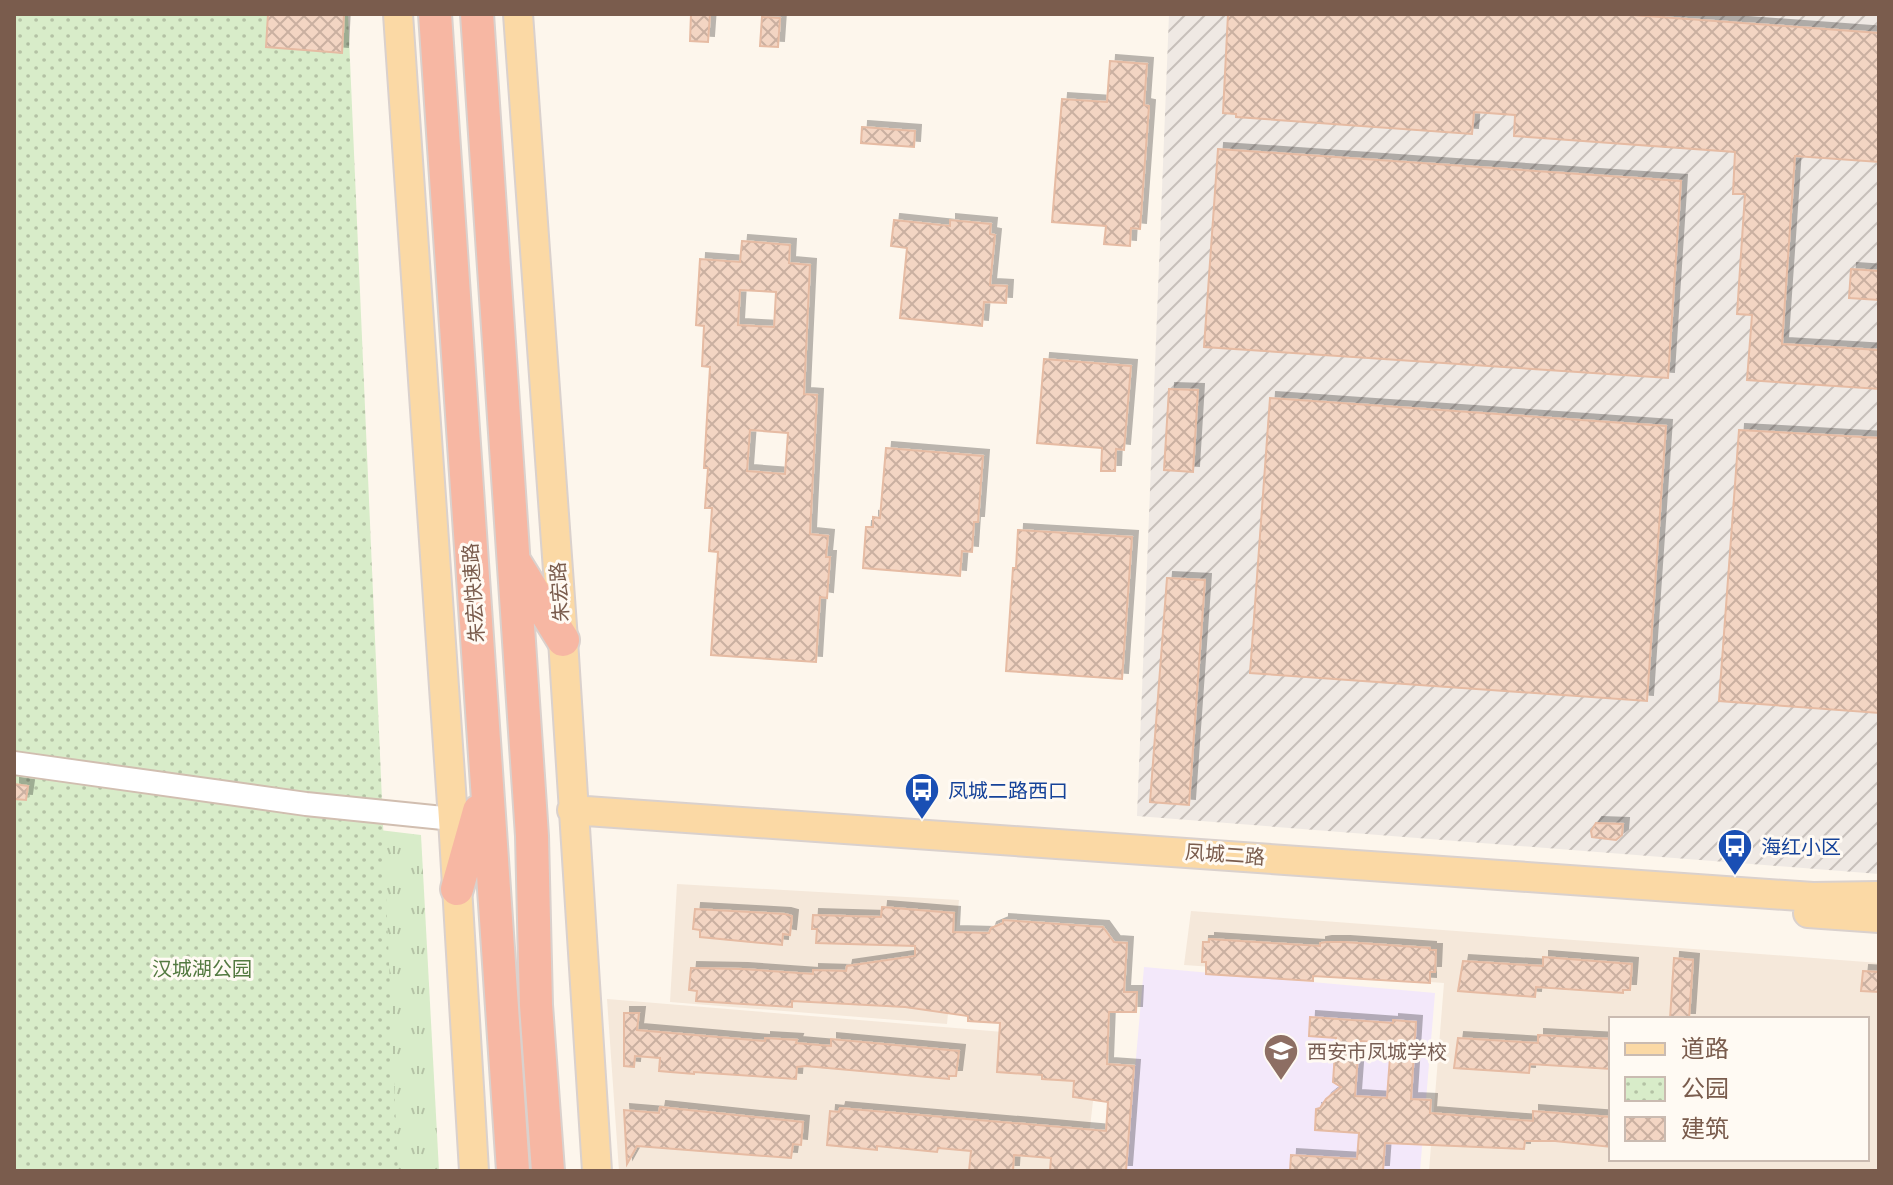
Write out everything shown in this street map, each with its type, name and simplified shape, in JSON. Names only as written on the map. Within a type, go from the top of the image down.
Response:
[{"type":"highway","name":"朱宏快速路","points":[[435,14],[513,1171]]},
{"type":"highway","points":[[477,14],[532,836],[536,1005],[548,1171]]},
{"type":"highway","points":[[515,562],[563,640]]},
{"type":"highway","points":[[457,889],[486,785]]},
{"type":"main road","points":[[398,14],[474,1171]]},
{"type":"main road","name":"朱宏路","points":[[518,14],[597,1171]]},
{"type":"main road","name":"凤城二路","points":[[573,819],[922,832],[1813,897],[1879,896]]},
{"type":"main road","name":"凤城二路","points":[[573,819],[1879,918]]},
{"type":"street","points":[[14,763],[306,804],[453,819]]},
{"type":"shaded area","points":[[1169,14],[1879,14],[1879,874],[1137,816]]},
{"type":"shaded area","points":[[677,884],[959,900],[947,1024],[670,1002]]},
{"type":"shaded area","points":[[1191,911],[1879,963],[1879,1171],[1429,1171],[1444,983],[1184,965]]},
{"type":"shaded area","name":"西安市凤城学校","points":[[1144,967],[1435,993],[1420,1171],[1126,1171]]},
{"type":"shaded area","points":[[607,999],[1100,1040],[1085,1171],[619,1171]]},
{"type":"green space","name":"汉城湖公园","points":[[14,14],[348,14],[398,1171],[14,1171]]},
{"type":"green space","points":[[228,812],[421,835],[439,1171],[275,1171]]},
{"type":"building","points":[[268,14],[344,14],[342,53],[266,47]]},
{"type":"building","points":[[691,14],[710,14],[708,42],[690,41]]},
{"type":"building","points":[[1228,14],[1619,14],[1879,33],[1879,162],[1795,156],[1782,344],[1879,350],[1879,389],[1747,380],[1752,315],[1737,314],[1745,194],[1733,194],[1735,152],[1514,136],[1515,115],[1474,112],[1472,134],[1236,117],[1236,114],[1223,113]]},
{"type":"building","points":[[762,17],[780,18],[778,47],[760,46]]},
{"type":"building","points":[[1110,61],[1147,64],[1144,105],[1149,106],[1140,229],[1131,228],[1130,246],[1104,244],[1106,226],[1052,222],[1062,99],[1107,102]]},
{"type":"building","points":[[862,127],[915,131],[914,147],[861,143]]},
{"type":"building","points":[[1218,149],[1681,181],[1668,378],[1204,347]]},
{"type":"building","points":[[894,220],[950,226],[950,220],[991,224],[990,234],[995,235],[990,285],[1007,286],[1006,303],[984,302],[982,326],[900,318],[907,248],[891,246]]},
{"type":"building","points":[[742,241],[790,245],[789,263],[810,265],[804,394],[817,395],[810,534],[828,536],[826,557],[830,557],[827,598],[820,597],[816,662],[711,655],[718,552],[709,551],[712,508],[705,508],[708,468],[704,468],[710,367],[702,366],[704,326],[696,325],[700,259],[740,262]],"holes":[[[740,290],[776,292],[774,327],[738,325]],[[750,430],[788,433],[785,474],[747,471]]]},
{"type":"building","points":[[1851,269],[1879,271],[1879,300],[1849,298]]},
{"type":"building","points":[[1044,359],[1131,366],[1124,450],[1116,449],[1115,471],[1101,471],[1102,448],[1037,443]]},
{"type":"building","points":[[1169,389],[1198,390],[1193,472],[1164,470]]},
{"type":"building","points":[[1270,398],[1666,426],[1647,701],[1250,673]]},
{"type":"building","points":[[1739,430],[1879,438],[1879,713],[1719,701]]},
{"type":"building","points":[[886,448],[983,456],[978,522],[974,522],[972,552],[962,551],[960,576],[863,568],[866,527],[873,527],[873,517],[880,518]]},
{"type":"building","points":[[1018,530],[1132,537],[1122,679],[1006,671]]},
{"type":"building","points":[[1167,578],[1205,580],[1189,805],[1150,802]]},
{"type":"building","points":[[14,784],[28,786],[26,800],[14,799]]},
{"type":"building","points":[[1596,823],[1623,824],[1622,835],[1616,840],[1592,837],[1591,831]]},
{"type":"building","points":[[882,907],[954,913],[953,932],[989,933],[1003,920],[1103,927],[1114,942],[1127,943],[1124,992],[1137,992],[1136,1012],[1109,1012],[1107,1064],[1134,1066],[1126,1171],[1050,1171],[1051,1158],[1014,1155],[1013,1171],[969,1171],[971,1151],[938,1148],[937,1152],[877,1146],[877,1150],[827,1145],[830,1111],[839,1112],[840,1108],[1106,1131],[1108,1102],[1073,1097],[1074,1081],[997,1072],[1000,1023],[968,1021],[968,1016],[905,1007],[792,1001],[792,1007],[696,1001],[697,991],[689,990],[691,968],[813,974],[813,970],[846,971],[847,966],[915,956],[915,946],[816,943],[817,929],[812,929],[813,915],[881,917]]},
{"type":"building","points":[[695,909],[785,914],[792,916],[790,935],[783,934],[782,945],[700,937],[700,930],[693,929]]},
{"type":"building","points":[[1209,939],[1320,946],[1320,943],[1326,942],[1344,942],[1430,948],[1436,950],[1435,972],[1430,972],[1430,983],[1313,976],[1313,981],[1206,974],[1206,962],[1202,962],[1203,942],[1209,942]]},
{"type":"building","points":[[1543,957],[1632,964],[1630,990],[1623,990],[1623,993],[1536,987],[1535,997],[1458,991],[1463,961],[1543,966]]},
{"type":"building","points":[[1674,958],[1693,960],[1689,1017],[1670,1017]]},
{"type":"building","points":[[1863,971],[1879,972],[1879,992],[1861,991]]},
{"type":"building","points":[[624,1013],[639,1013],[637,1030],[765,1041],[765,1038],[797,1040],[796,1043],[831,1046],[831,1039],[959,1051],[956,1076],[949,1076],[949,1079],[805,1066],[797,1067],[796,1079],[694,1074],[659,1071],[660,1058],[635,1056],[634,1067],[624,1066]]},
{"type":"building","points":[[1310,1017],[1416,1022],[1411,1099],[1431,1100],[1430,1113],[1533,1121],[1533,1111],[1609,1117],[1609,1147],[1555,1141],[1525,1141],[1524,1149],[1385,1143],[1383,1171],[1290,1171],[1291,1155],[1357,1159],[1359,1133],[1315,1130],[1316,1109],[1341,1087],[1333,1082],[1336,1038],[1309,1036]],"holes":[[[1359,1041],[1391,1043],[1387,1098],[1355,1096]]]},
{"type":"building","points":[[1538,1035],[1609,1039],[1609,1069],[1530,1064],[1529,1073],[1454,1068],[1458,1038],[1538,1043]]},
{"type":"building","points":[[660,1107],[803,1122],[801,1145],[793,1144],[791,1158],[637,1146],[627,1164],[624,1110],[659,1113]]},
{"type":"place","name":"凤城二路西口","points":[[922,821]]},
{"type":"place","name":"海红小区","points":[[1735,877]]},
{"type":"place","name":"西安市凤城学校","points":[[1281,1082]]}]
